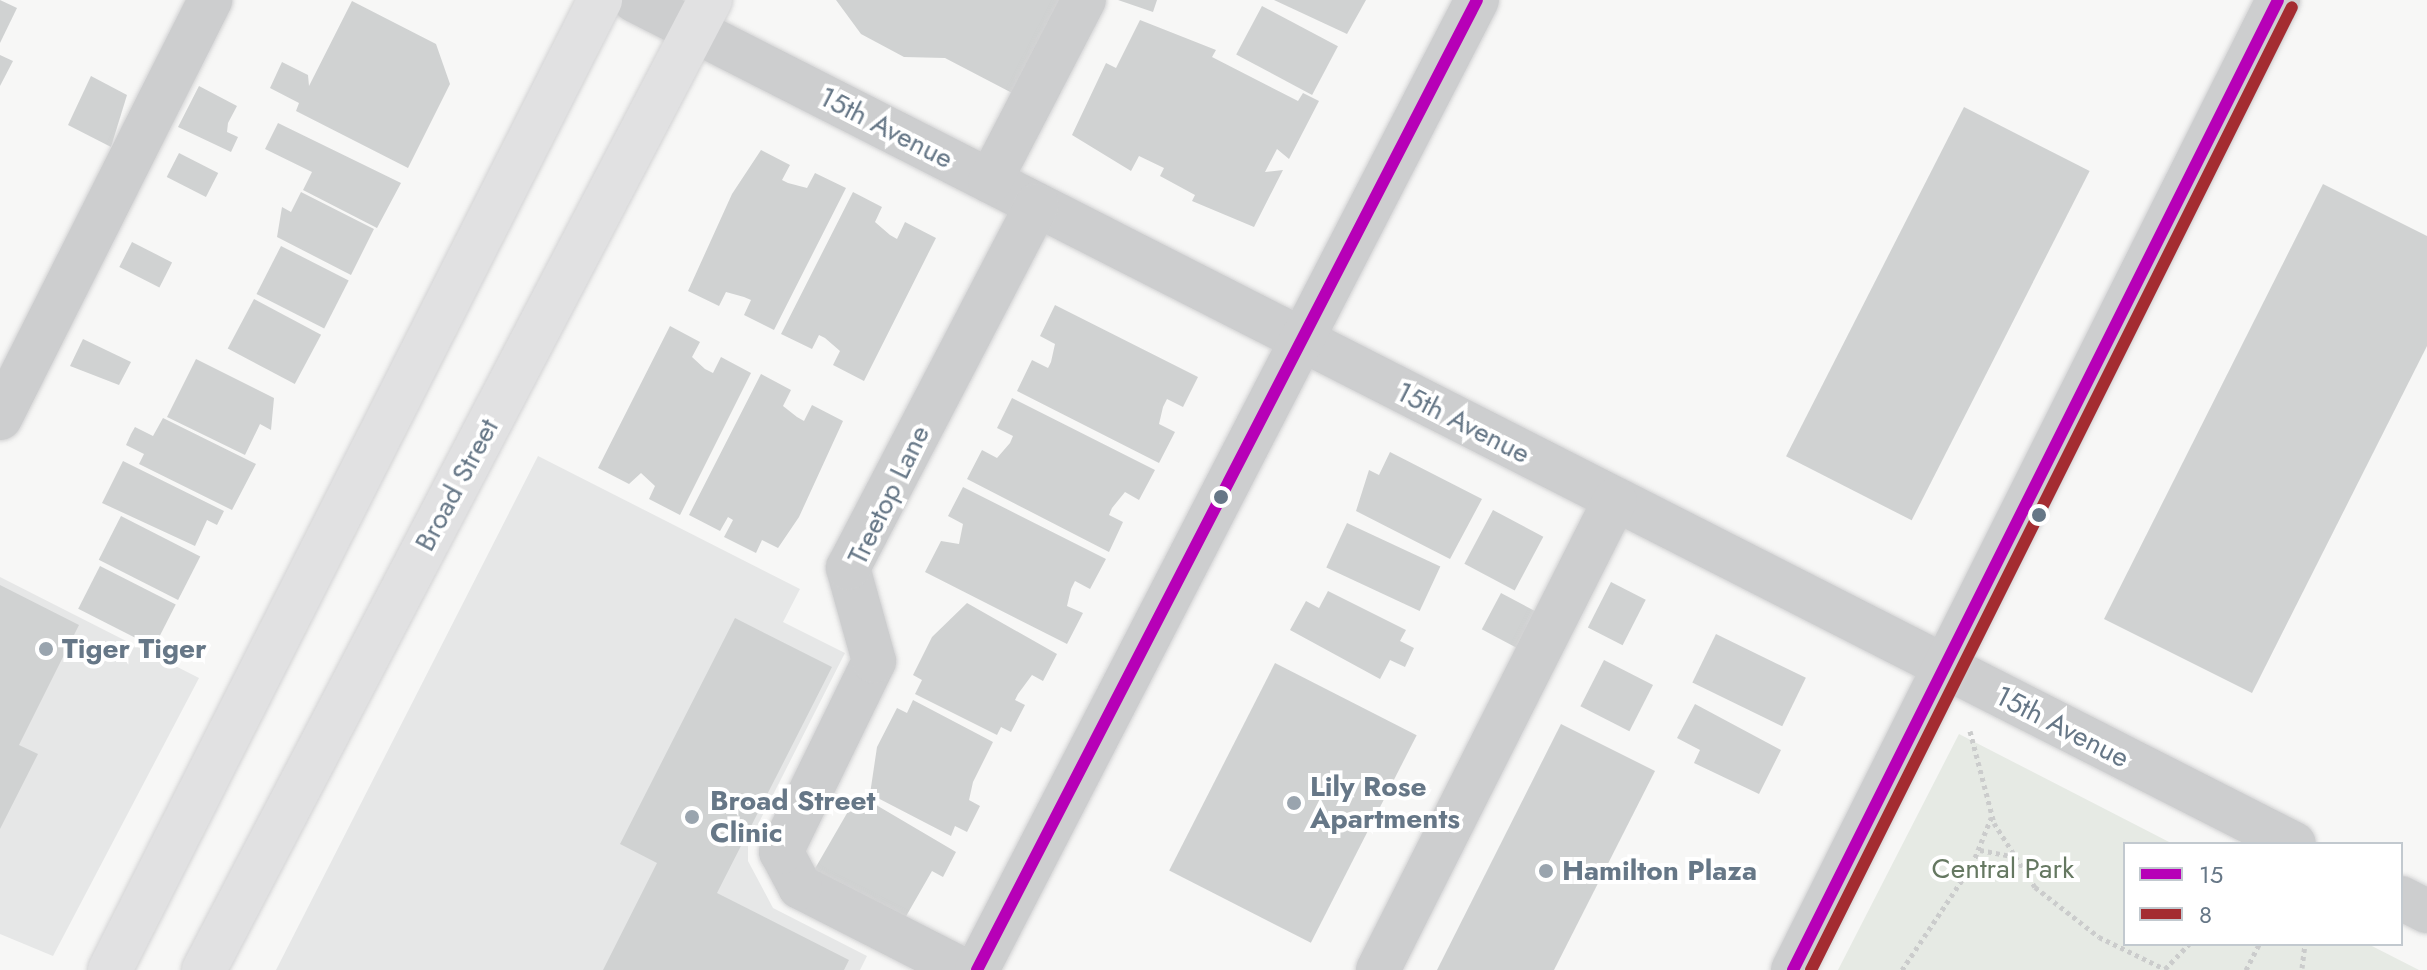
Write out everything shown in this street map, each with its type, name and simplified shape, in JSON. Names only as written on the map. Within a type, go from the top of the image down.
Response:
[{"type":"main road","points":[[110,970],[600,0]]},
{"type":"main road","name":"Broad Street","points":[[204,970],[702,15]]},
{"type":"street","points":[[0,418],[210,0]]},
{"type":"street","name":"15th Avenue","points":[[634,0],[702,15],[990,181],[2290,842]]},
{"type":"street","points":[[990,181],[1084,0]]},
{"type":"street","points":[[977,970],[1477,0]]},
{"type":"street","points":[[1793,970],[2278,0]]},
{"type":"street","name":"Treetop Lane","points":[[963,970],[800,887],[781,852],[874,661],[848,568],[1037,205]]},
{"type":"street","points":[[1378,970],[1615,500]]},
{"type":"street","points":[[2403,899],[2427,911]]},
{"type":"path","points":[[1946,669],[1977,749],[1992,817],[2011,857],[2063,912],[2164,970],[2187,946]]},
{"type":"path","points":[[1902,970],[1980,850],[1992,817]]},
{"type":"path","points":[[1980,850],[2011,857]]},
{"type":"path","points":[[2246,970],[2258,946]]},
{"type":"path","points":[[2302,969],[2305,946]]},
{"type":"shaded area","points":[[538,456],[800,589],[783,622],[845,653],[748,844],[748,861],[773,908],[867,956],[860,970],[276,970]]},
{"type":"shaded area","points":[[0,577],[199,678],[53,956],[0,934]]},
{"type":"green space","name":"Central Park","points":[[1959,734],[2169,842],[2123,842],[2123,946],[2372,946],[2419,970],[1838,970]]},
{"type":"building","points":[[0,0],[17,8],[0,43]]},
{"type":"building","points":[[836,0],[1063,0],[1014,94],[945,58],[904,57],[861,34]]},
{"type":"building","points":[[1118,0],[1157,0],[1153,12]]},
{"type":"building","points":[[1274,0],[1366,0],[1347,34]]},
{"type":"building","points":[[352,1],[436,44],[450,84],[408,168],[296,111],[299,103],[270,88],[282,62],[308,75],[309,86]]},
{"type":"building","points":[[1262,6],[1338,46],[1312,95],[1236,55]]},
{"type":"building","points":[[1140,20],[1216,50],[1212,57],[1298,101],[1303,93],[1319,101],[1289,159],[1277,149],[1265,172],[1283,170],[1254,227],[1192,201],[1195,195],[1160,176],[1164,168],[1139,156],[1131,171],[1072,135],[1106,63],[1116,68]]},
{"type":"building","points":[[0,55],[13,61],[0,86]]},
{"type":"building","points":[[91,76],[127,95],[111,147],[68,125]]},
{"type":"building","points":[[199,86],[237,106],[228,123],[227,132],[238,137],[231,152],[178,127]]},
{"type":"building","points":[[1964,107],[2090,171],[1912,520],[1786,456]]},
{"type":"building","points":[[278,123],[401,183],[377,228],[303,190],[312,172],[265,149]]},
{"type":"building","points":[[761,150],[790,165],[782,180],[788,183],[807,188],[815,173],[846,188],[774,330],[744,315],[751,300],[726,292],[719,306],[688,291],[732,194]]},
{"type":"building","points":[[179,153],[218,173],[206,197],[167,177]]},
{"type":"building","points":[[2323,184],[2427,236],[2427,346],[2252,693],[2104,619]]},
{"type":"building","points":[[301,192],[374,229],[351,275],[277,237],[282,207],[291,212]]},
{"type":"building","points":[[853,192],[882,207],[875,222],[897,239],[905,222],[936,238],[864,381],[833,365],[840,351],[825,338],[819,335],[812,349],[781,334]]},
{"type":"building","points":[[132,242],[172,262],[159,287],[119,267]]},
{"type":"building","points":[[281,246],[349,281],[324,329],[256,294]]},
{"type":"building","points":[[254,299],[321,335],[295,384],[228,348]]},
{"type":"building","points":[[1055,305],[1198,377],[1183,407],[1167,399],[1163,407],[1159,424],[1175,432],[1159,463],[1017,391],[1032,360],[1048,368],[1051,362],[1055,344],[1040,336]]},
{"type":"building","points":[[670,326],[700,342],[692,357],[705,369],[713,373],[721,357],[751,373],[680,515],[649,499],[655,486],[641,473],[629,484],[598,468]]},
{"type":"building","points":[[83,339],[131,362],[119,385],[70,366]]},
{"type":"building","points":[[196,359],[274,398],[271,430],[260,424],[245,455],[167,417]]},
{"type":"building","points":[[761,374],[791,390],[783,406],[797,417],[804,421],[812,405],[843,421],[799,517],[778,548],[762,540],[756,553],[724,537],[733,520],[728,517],[720,531],[689,515]]},
{"type":"building","points":[[1012,398],[1155,470],[1139,500],[1125,492],[1112,508],[1109,515],[1123,522],[1109,552],[967,479],[982,450],[997,458],[1010,443],[1013,436],[997,428]]},
{"type":"building","points":[[163,418],[256,464],[232,510],[139,464],[144,454],[126,445],[131,434],[135,427],[153,436]]},
{"type":"building","points":[[1390,452],[1482,499],[1450,559],[1356,511],[1369,470],[1379,475]]},
{"type":"building","points":[[123,461],[224,511],[217,525],[207,520],[195,546],[102,503]]},
{"type":"building","points":[[963,487],[1106,559],[1090,589],[1075,581],[1071,589],[1067,606],[1083,613],[1067,644],[925,572],[941,541],[959,544],[963,524],[948,516]]},
{"type":"building","points":[[1493,510],[1543,537],[1515,591],[1464,564]]},
{"type":"building","points":[[121,516],[200,556],[178,600],[99,560]]},
{"type":"building","points":[[1347,523],[1440,567],[1420,611],[1326,567]]},
{"type":"building","points":[[100,566],[176,605],[154,647],[78,609]]},
{"type":"building","points":[[1611,582],[1646,600],[1623,645],[1588,627]]},
{"type":"building","points":[[0,585],[79,625],[19,745],[38,754],[0,829]]},
{"type":"building","points":[[1328,591],[1406,630],[1400,641],[1414,648],[1405,667],[1390,660],[1380,679],[1290,630],[1306,601],[1319,608]]},
{"type":"building","points":[[1501,593],[1539,613],[1520,649],[1482,629]]},
{"type":"building","points":[[967,603],[1057,654],[1043,681],[1032,675],[1018,694],[1015,700],[1025,705],[1011,732],[1001,727],[997,735],[915,694],[922,680],[913,675],[932,637]]},
{"type":"building","points":[[735,618],[832,667],[717,893],[849,960],[844,970],[603,970],[657,863],[620,844]]},
{"type":"building","points":[[1716,634],[1806,678],[1782,726],[1692,683]]},
{"type":"building","points":[[1604,660],[1653,685],[1629,731],[1580,706]]},
{"type":"building","name":"Lily Rose Apartments","points":[[1275,663],[1417,735],[1311,943],[1169,871]]},
{"type":"building","points":[[913,700],[993,742],[973,782],[969,800],[980,806],[967,832],[955,826],[951,836],[870,794],[877,747],[897,708],[907,713]]},
{"type":"building","points":[[1695,704],[1781,750],[1759,794],[1694,763],[1700,750],[1677,738]]},
{"type":"building","name":"Hamilton Plaza","points":[[1561,724],[1655,771],[1554,970],[1437,970]]},
{"type":"building","points":[[866,799],[956,852],[943,877],[932,871],[897,932],[813,872],[850,808],[859,813]]},
{"type":"transit line","name":"15","points":[[977,970],[1477,0]]},
{"type":"transit line","name":"15","points":[[1793,970],[2278,0]]},
{"type":"transit line","name":"8","points":[[1811,970],[2292,7]]},
{"type":"place","name":"Tiger Tiger","points":[[46,649]]},
{"type":"place","name":"Lily Rose Apartments","points":[[1294,803]]},
{"type":"place","name":"Broad Street Clinic","points":[[692,817]]},
{"type":"place","name":"Hamilton Plaza","points":[[1546,871]]}]
